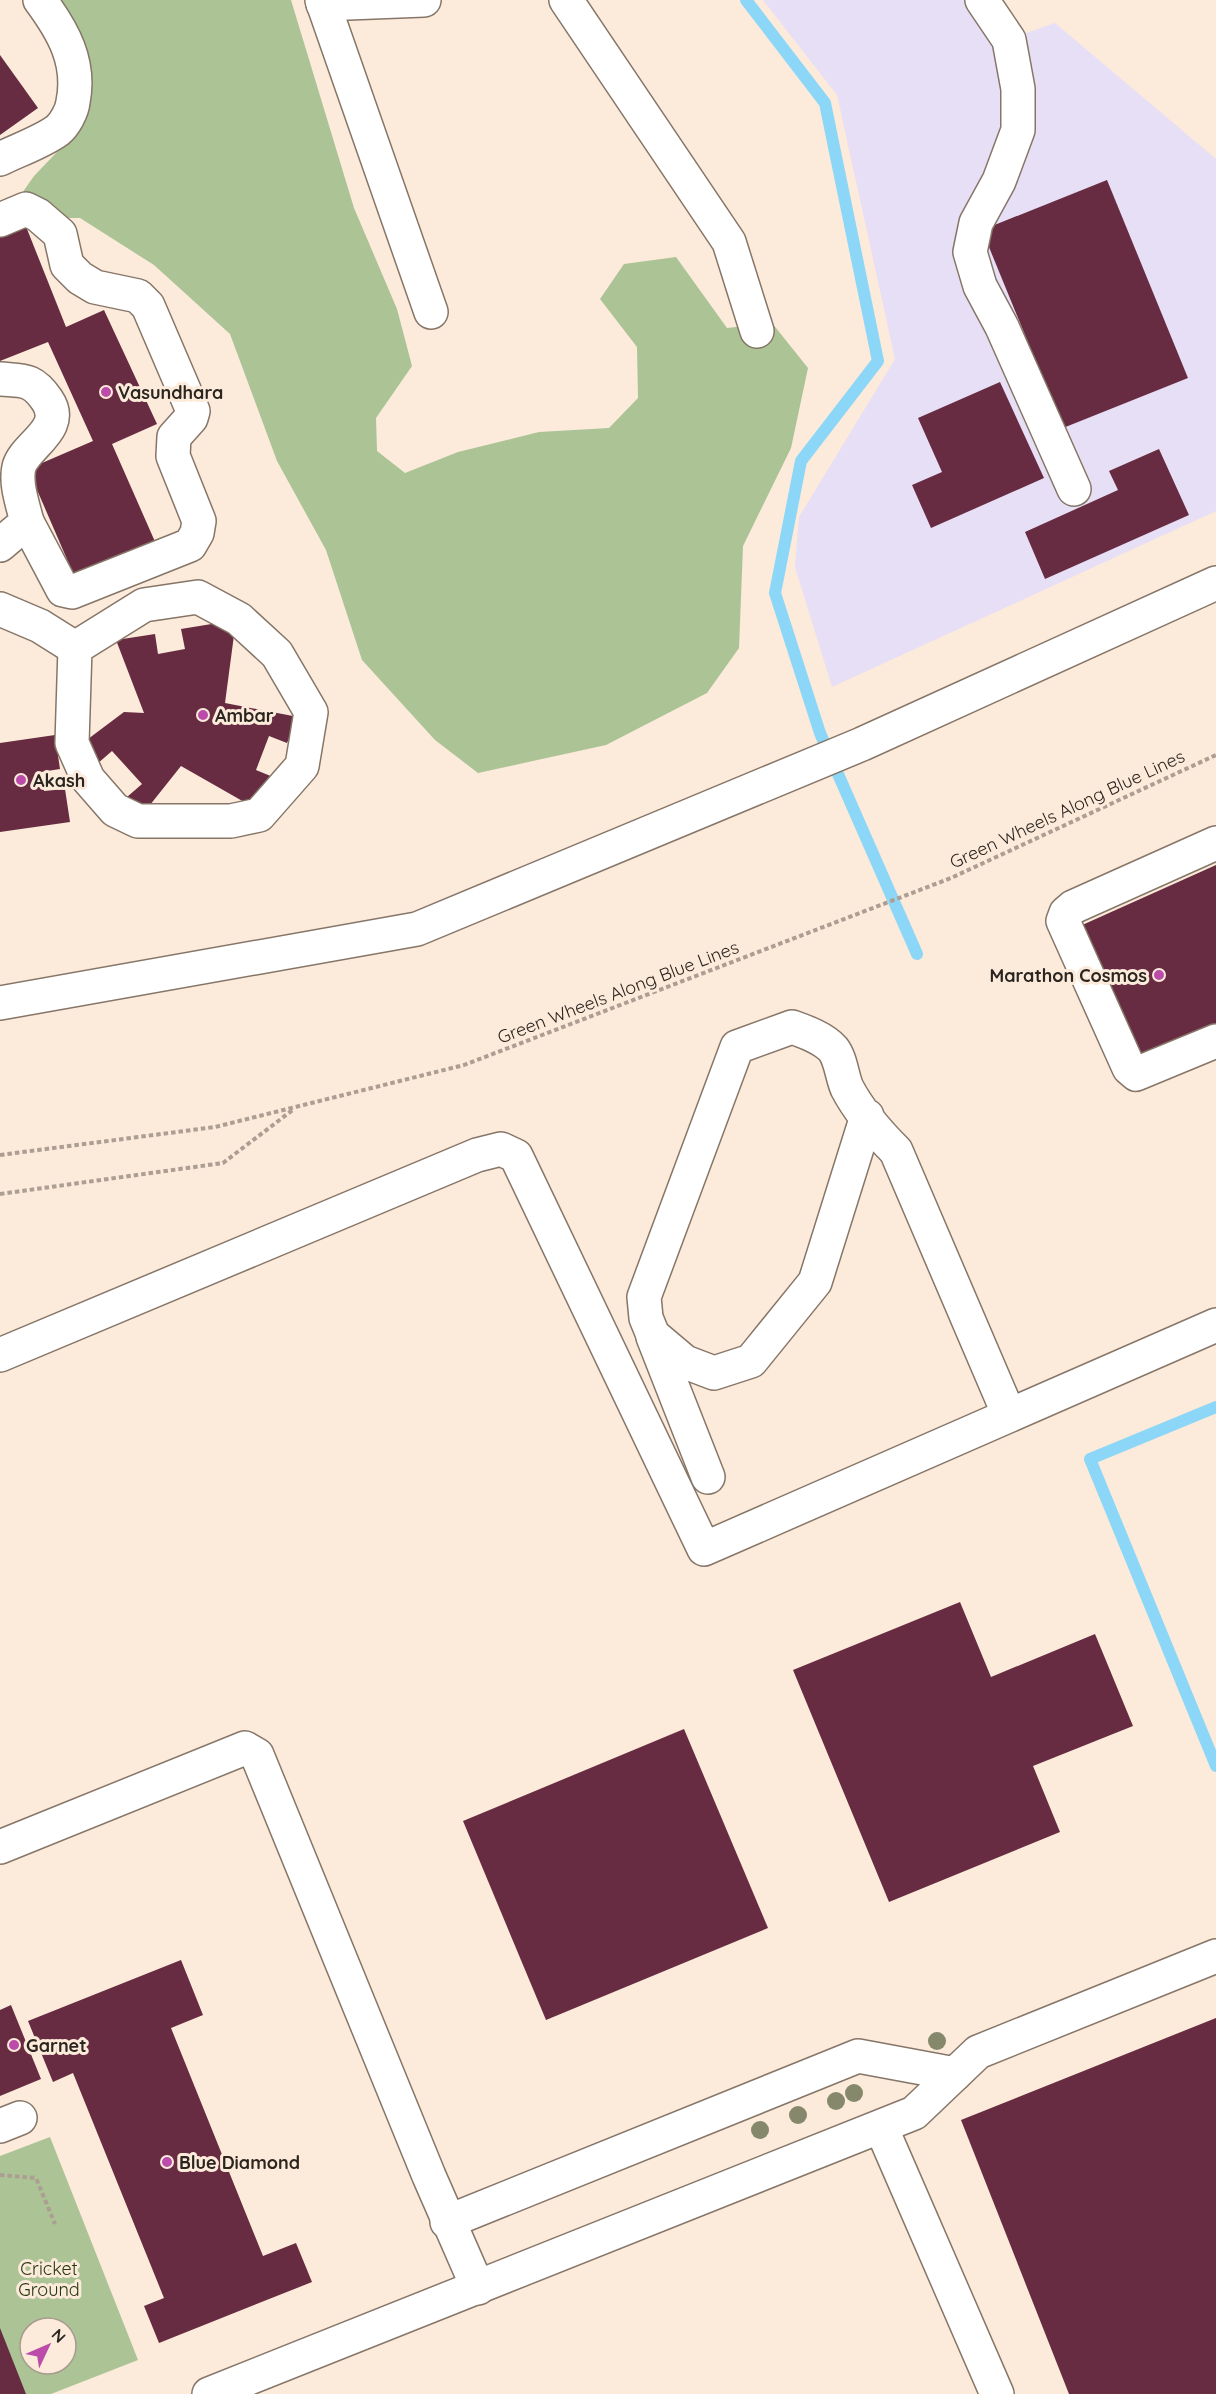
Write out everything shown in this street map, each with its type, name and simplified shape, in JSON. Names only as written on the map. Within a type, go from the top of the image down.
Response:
[{"type":"street","points":[[0,159],[59,129],[72,110],[76,72],[72,54],[56,21],[40,0]]},
{"type":"street","points":[[424,0],[322,2],[431,312]]},
{"type":"street","points":[[566,0],[729,242],[757,332]]},
{"type":"street","points":[[982,0],[1009,40],[1018,90],[1018,130],[999,181],[976,223],[970,252],[980,286],[1002,327],[1074,489]]},
{"type":"street","points":[[0,220],[26,210],[38,215],[60,234],[67,265],[80,278],[95,287],[138,296],[148,306],[193,411],[191,418],[174,437],[173,456],[199,521],[197,533],[190,545],[72,592],[63,590],[27,522],[18,486],[19,465],[43,438],[53,417],[51,405],[42,392],[23,379],[0,379]]},
{"type":"street","points":[[0,545],[27,522]]},
{"type":"street","points":[[0,1003],[417,929],[848,750],[1216,583]]},
{"type":"street","points":[[198,597],[239,619],[276,654],[311,712],[302,766],[259,815],[231,821],[173,823],[138,821],[115,810],[88,779],[72,743],[75,648],[144,605],[198,597]]},
{"type":"street","points":[[0,609],[40,626],[75,648]]},
{"type":"street","points":[[1216,843],[1073,907],[1066,913],[1064,921],[1130,1068],[1136,1074],[1216,1041]]},
{"type":"street","points":[[708,1478],[646,1318],[644,1297],[737,1047],[792,1027],[814,1036],[834,1050],[848,1089],[877,1132],[896,1150],[1009,1416]]},
{"type":"street","points":[[653,1335],[685,1362],[714,1373],[751,1361],[815,1282],[867,1116]]},
{"type":"street","points":[[0,1355],[477,1155],[501,1149],[516,1156],[704,1549],[1216,1325]]},
{"type":"street","points":[[0,1847],[245,1748],[257,1755],[447,2222],[478,2288]]},
{"type":"street","points":[[209,2394],[914,2113],[978,2052],[1216,1956]]},
{"type":"street","points":[[447,2222],[858,2056],[955,2074]]},
{"type":"street","points":[[881,2127],[996,2394]]},
{"type":"path","name":"Green Wheels Along Blue Lines","points":[[0,1155],[215,1127],[465,1065],[951,878],[1216,755]]},
{"type":"path","points":[[0,1194],[223,1163],[297,1107]]},
{"type":"path","points":[[0,2175],[36,2178],[55,2224]]},
{"type":"shaded area","points":[[763,0],[967,0],[998,43],[1055,23],[1216,159],[1216,511],[832,687],[795,567],[799,517],[895,359],[837,95]]},
{"type":"green space","points":[[55,0],[291,0],[354,208],[397,309],[412,366],[376,418],[377,451],[405,473],[458,452],[539,432],[609,428],[638,398],[637,347],[600,299],[624,264],[676,257],[727,328],[772,323],[808,368],[791,448],[743,546],[739,648],[707,693],[606,745],[478,773],[435,740],[362,660],[326,550],[277,461],[230,334],[154,265],[80,218],[45,218],[20,196],[34,176],[77,131]]},
{"type":"green space","name":"Cricket Ground","points":[[50,2137],[138,2360],[51,2394],[26,2394],[0,2383],[0,2156]]},
{"type":"building","points":[[0,55],[38,108],[0,135]]},
{"type":"building","points":[[1107,180],[1188,378],[1063,428],[982,230]]},
{"type":"building","name":"Vasundhara","points":[[25,224],[66,327],[104,310],[157,424],[112,444],[160,553],[79,587],[28,469],[93,441],[48,342],[0,361],[0,234]]},
{"type":"building","points":[[1000,382],[1044,478],[931,528],[912,485],[942,472],[918,418]]},
{"type":"building","points":[[1159,449],[1189,515],[1045,579],[1025,532],[1118,490],[1109,471]]},
{"type":"building","name":"Ambar","points":[[236,620],[225,703],[298,717],[287,743],[269,736],[256,770],[273,777],[258,810],[181,766],[142,815],[127,797],[142,784],[112,751],[97,764],[80,745],[124,712],[144,713],[116,640],[155,634],[158,654],[185,649],[181,629]]},
{"type":"building","name":"Akash","points":[[55,735],[60,769],[41,772],[44,791],[65,789],[70,822],[0,832],[0,743]]},
{"type":"building","name":"Marathon Cosmos","points":[[1216,865],[1216,1024],[1139,1058],[1080,926]]},
{"type":"building","points":[[960,1602],[991,1677],[1095,1634],[1133,1726],[1033,1766],[1060,1832],[889,1902],[793,1670]]},
{"type":"building","points":[[684,1729],[768,1928],[546,2020],[463,1821]]},
{"type":"building","name":"Blue Diamond","points":[[181,1960],[203,2015],[171,2028],[263,2256],[296,2243],[312,2282],[159,2343],[144,2306],[164,2298],[73,2073],[53,2082],[28,2021]]},
{"type":"building","name":"Garnet","points":[[11,2005],[41,2079],[0,2096],[0,2010]]},
{"type":"building","points":[[1216,2018],[1216,2394],[1069,2394],[961,2120]]},
{"type":"building","points":[[0,2328],[26,2394],[0,2394]]},
{"type":"waterway","points":[[746,0],[825,103],[878,361],[801,461],[775,593],[820,733],[917,954]]},
{"type":"waterway","points":[[1216,1407],[1090,1459],[1216,1766]]},
{"type":"place","name":"Vasundhara","points":[[106,392]]},
{"type":"place","name":"Ambar","points":[[203,715]]},
{"type":"place","name":"Akash","points":[[21,780]]},
{"type":"place","name":"Marathon Cosmos","points":[[1159,975]]},
{"type":"place","name":"Garnet","points":[[14,2045]]},
{"type":"place","name":"Blue Diamond","points":[[167,2162]]}]
